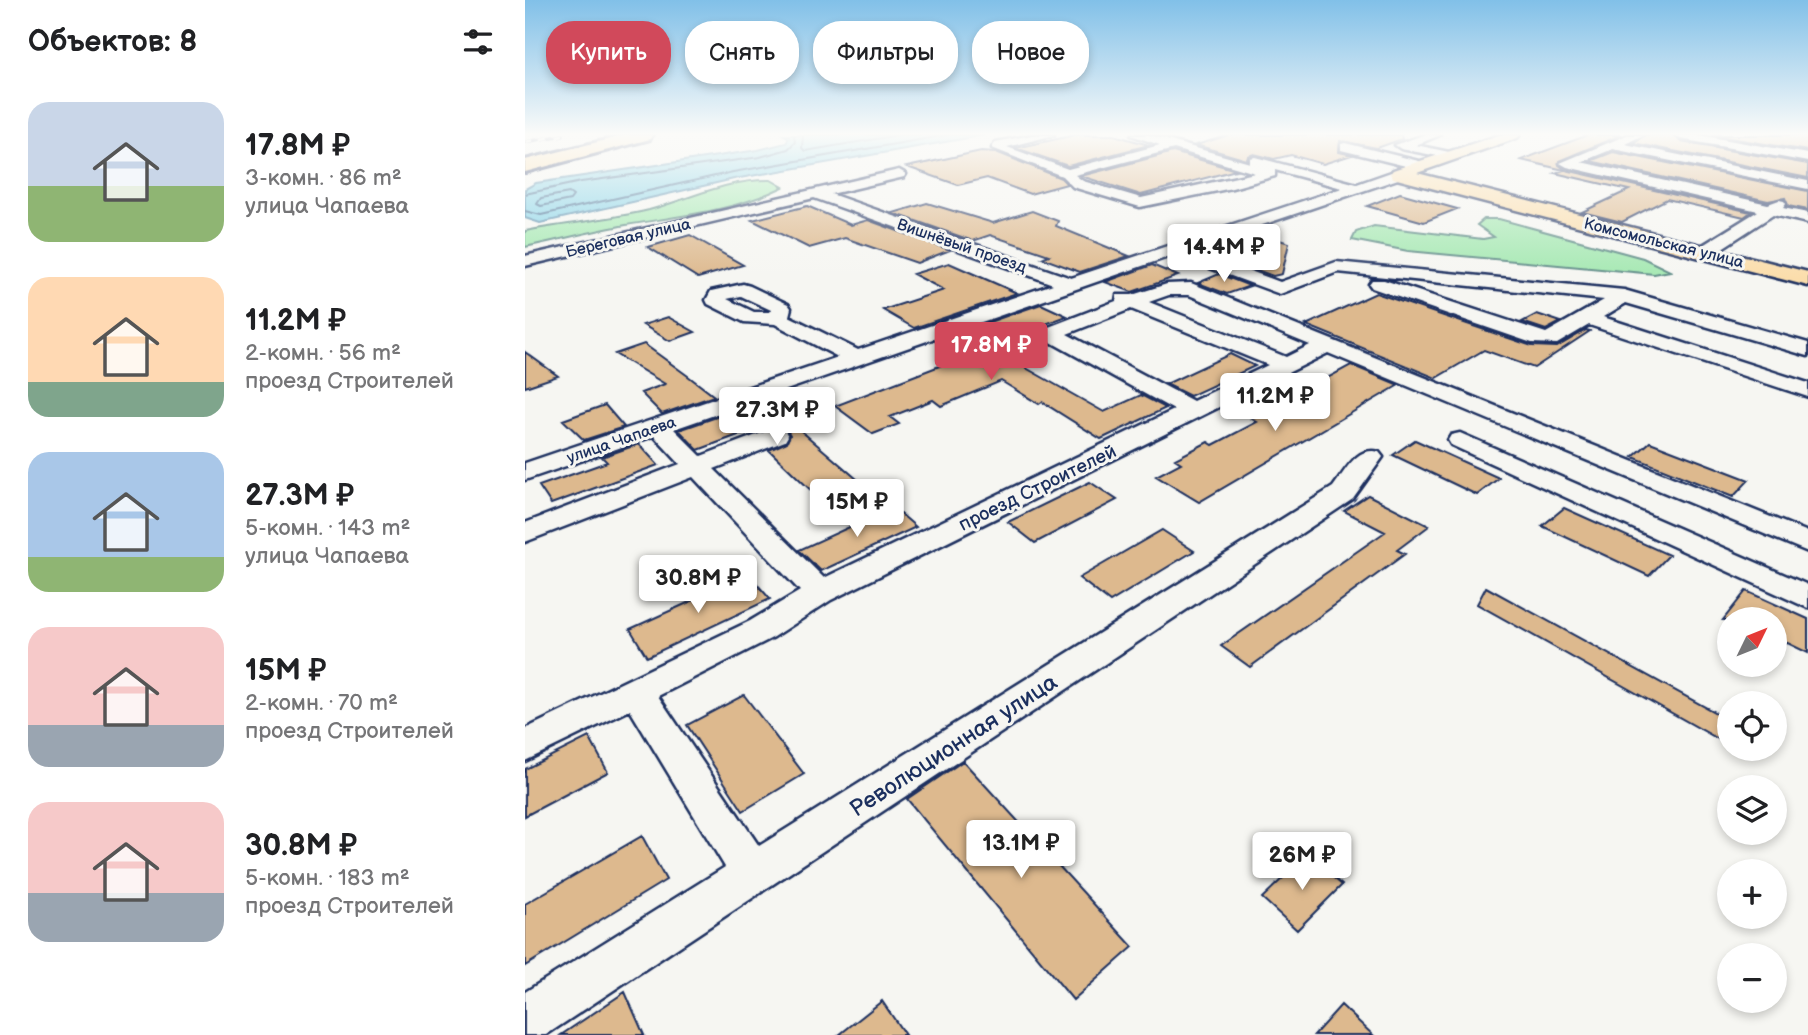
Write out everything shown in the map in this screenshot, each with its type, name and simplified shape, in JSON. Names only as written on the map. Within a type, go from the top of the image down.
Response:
[{"type":"main road","name":"Комсомольская улица","points":[[1435,183],[1808,279]]},
{"type":"street","name":"Береговая улица","points":[[525,261],[857,183]]},
{"type":"street","points":[[1077,183],[1140,203],[1232,184],[1257,192]]},
{"type":"street","points":[[1339,183],[1357,188]]},
{"type":"street","name":"улица Чапаева","points":[[525,472],[1074,282],[1371,183]]},
{"type":"street","points":[[1655,183],[1808,218]]},
{"type":"street","points":[[1703,252],[1808,185]]},
{"type":"street","name":"Вишнёвый проезд","points":[[813,193],[1131,302],[1287,365]]},
{"type":"street","points":[[1282,200],[1303,206]]},
{"type":"street","points":[[1174,249],[1280,288],[1336,267],[1624,296],[1808,350]]},
{"type":"street","points":[[1378,284],[1539,339],[1550,340],[1624,296]]},
{"type":"street","points":[[992,357],[1131,302],[1167,290],[1191,289],[1808,543]]},
{"type":"street","points":[[779,318],[856,358]]},
{"type":"street","points":[[1587,318],[1808,390]]},
{"type":"street","points":[[1051,334],[1193,411]]},
{"type":"street","name":"проезд Строителей","points":[[525,746],[762,629],[820,593],[1327,345]]},
{"type":"street","points":[[658,426],[820,593]]},
{"type":"street","points":[[525,533],[776,436]]},
{"type":"street","points":[[1460,440],[1808,597]]},
{"type":"street","name":"Революционная улица","points":[[525,1020],[1343,493],[1370,457]]},
{"type":"street","points":[[1677,537],[1714,504]]},
{"type":"street","points":[[636,691],[753,874]]},
{"type":"green space","points":[[777,183],[783,187],[726,207],[613,227],[525,247],[525,231],[649,210],[724,186]]},
{"type":"green space","points":[[1484,219],[1499,219],[1643,258],[1670,271],[1654,274],[1408,251],[1352,240],[1356,232],[1374,226],[1483,239],[1494,237],[1477,225]]},
{"type":"water","points":[[535,183],[715,183],[540,223],[525,218],[525,189]]},
{"type":"building","points":[[1001,183],[1067,184],[1030,194]]},
{"type":"building","points":[[1104,183],[1185,183],[1141,195]]},
{"type":"building","points":[[1600,183],[1625,183],[1751,212],[1744,217],[1667,199],[1622,222],[1582,212],[1629,190]]},
{"type":"building","points":[[1689,183],[1770,183],[1808,191],[1808,210],[1788,206],[1785,198],[1768,201]]},
{"type":"building","points":[[1400,193],[1457,209],[1424,222],[1367,206]]},
{"type":"building","points":[[927,203],[993,223],[1032,211],[1058,221],[1056,226],[1129,256],[1080,272],[1042,258],[1049,255],[990,235],[973,241],[893,213]]},
{"type":"building","points":[[807,206],[851,225],[868,220],[950,250],[917,263],[845,238],[809,248],[752,220]]},
{"type":"building","points":[[690,235],[743,265],[698,278],[648,247]]},
{"type":"building","points":[[1273,238],[1289,243],[1282,274],[1273,276],[1243,265],[1251,262],[1229,254]]},
{"type":"building","points":[[949,263],[1017,293],[914,328],[883,310],[944,290],[913,274]]},
{"type":"building","points":[[1152,265],[1178,276],[1132,292],[1105,282]]},
{"type":"building","points":[[1219,274],[1250,286],[1227,294],[1198,283]]},
{"type":"building","points":[[1376,293],[1532,346],[1557,347],[1586,330],[1590,331],[1534,368],[1484,350],[1436,378],[1306,325]]},
{"type":"building","points":[[1041,304],[1067,316],[987,346],[989,347],[979,356],[982,363],[993,365],[1010,359],[1104,412],[1141,395],[1166,408],[1101,439],[1042,402],[1039,404],[1001,381],[941,406],[933,400],[890,417],[899,424],[873,434],[835,406],[963,357],[935,341]]},
{"type":"building","points":[[1537,314],[1561,322],[1546,330],[1522,322]]},
{"type":"building","points":[[668,317],[695,332],[670,341],[643,325]]},
{"type":"building","points":[[644,344],[714,396],[662,414],[641,393],[665,384],[615,354]]},
{"type":"building","points":[[525,352],[558,376],[525,387]]},
{"type":"building","points":[[1230,354],[1255,366],[1190,396],[1166,384]]},
{"type":"building","points":[[1351,365],[1399,385],[1199,502],[1156,476],[1181,463],[1175,459],[1208,442],[1213,445],[1257,422],[1252,419]]},
{"type":"building","points":[[770,404],[858,480],[818,497],[769,450],[787,442],[790,435],[786,428],[775,426],[752,434],[749,431],[698,450],[679,430],[734,411],[739,415]]},
{"type":"building","points":[[605,405],[624,427],[584,440],[563,420]]},
{"type":"building","points":[[1415,440],[1499,478],[1477,495],[1393,455]]},
{"type":"building","points":[[1650,442],[1749,480],[1733,497],[1633,457]]},
{"type":"building","points":[[639,444],[658,465],[551,504],[539,486],[607,462],[602,457]]},
{"type":"building","points":[[1090,482],[1117,500],[1035,543],[1008,522]]},
{"type":"building","points":[[1368,495],[1429,526],[1397,550],[1405,554],[1250,667],[1221,646],[1385,532],[1344,511]]},
{"type":"building","points":[[1564,508],[1669,555],[1649,576],[1542,526]]},
{"type":"building","points":[[889,509],[895,509],[916,527],[821,571],[799,550]]},
{"type":"building","points":[[1162,530],[1194,551],[1110,602],[1079,578]]},
{"type":"building","points":[[749,575],[770,599],[647,657],[630,629]]},
{"type":"building","points":[[1486,587],[1717,713],[1717,738],[1477,604]]},
{"type":"building","points":[[1746,591],[1781,607],[1733,607]]},
{"type":"building","points":[[1787,610],[1808,619],[1808,653],[1787,643]]},
{"type":"building","points":[[744,695],[804,774],[743,811],[687,725]]},
{"type":"building","points":[[589,737],[608,772],[525,816],[525,769]]},
{"type":"building","points":[[963,761],[1133,947],[1073,1000],[907,799]]},
{"type":"building","points":[[642,836],[666,880],[525,966],[525,904]]},
{"type":"building","points":[[1307,855],[1342,885],[1297,930],[1262,898]]},
{"type":"building","points":[[625,992],[644,1035],[561,1035]]},
{"type":"building","points":[[882,1001],[905,1035],[839,1035]]},
{"type":"building","points":[[1341,1005],[1373,1035],[1314,1035]]}]
